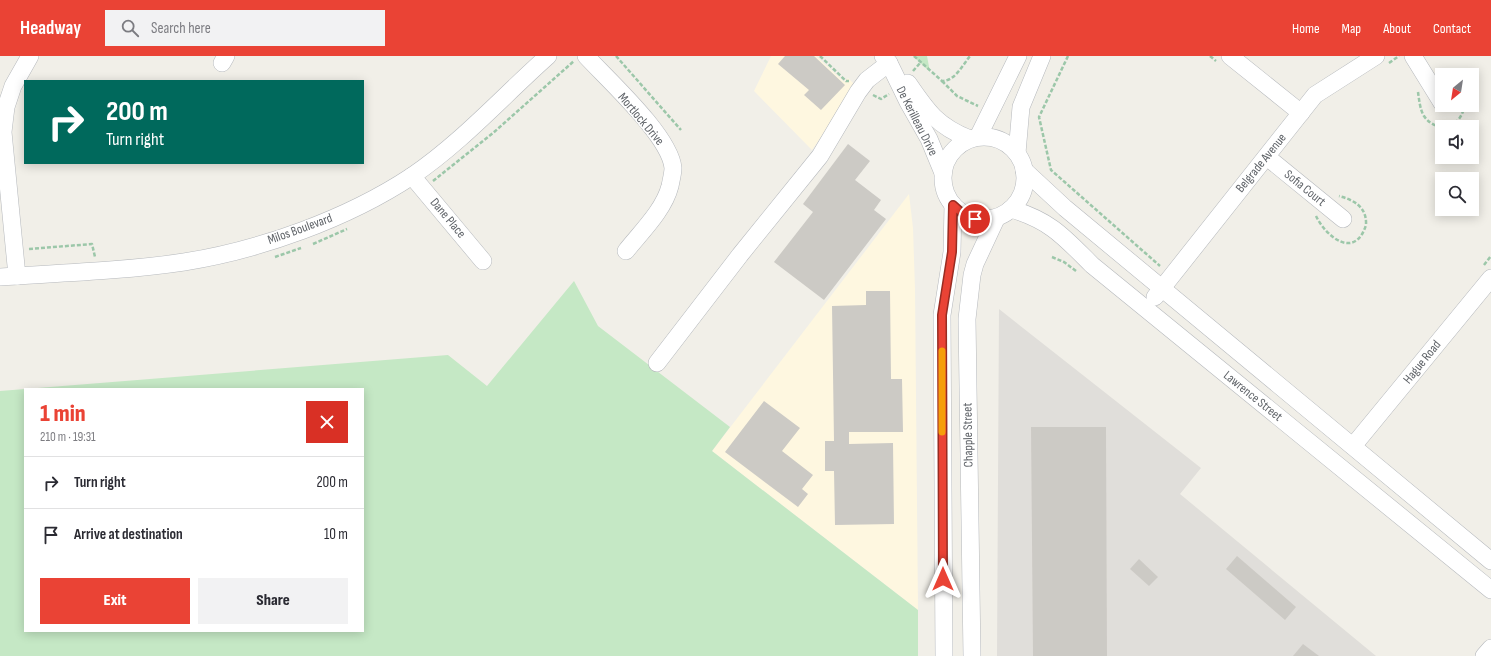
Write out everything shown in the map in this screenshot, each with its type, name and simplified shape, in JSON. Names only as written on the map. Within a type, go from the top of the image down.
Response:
[{"type":"street","points":[[18,276],[14,250],[3,132],[6,107],[13,86],[30,56]]},
{"type":"street","name":"Milos Boulevard","points":[[0,277],[183,262],[239,250],[300,231],[338,216],[412,176],[464,135],[548,56]]},
{"type":"street","name":"Mortlock Drive","points":[[586,56],[646,120],[665,145],[673,167],[670,187],[661,206],[626,251]]},
{"type":"street","points":[[974,138],[1018,56]]},
{"type":"street","points":[[1016,153],[1020,107],[1042,56]]},
{"type":"street","points":[[1230,56],[1301,113]]},
{"type":"street","name":"Belgrade Avenue","points":[[1146,308],[1315,95],[1376,56]]},
{"type":"street","points":[[1413,56],[1435,92]]},
{"type":"street","points":[[657,363],[740,254],[820,156],[858,92],[868,80],[888,63]]},
{"type":"street","name":"De Kerilleau Drive","points":[[888,63],[905,79],[933,118],[952,132],[974,138]]},
{"type":"street","name":"De Kerilleau Drive","points":[[888,63],[929,139],[943,173]]},
{"type":"street","points":[[988,137],[1009,145],[1016,153],[1024,170],[1023,192],[1011,209],[996,219],[975,219],[963,214],[946,196],[943,185],[945,164],[954,150],[974,138],[988,137]]},
{"type":"street","name":"Sofia Court","points":[[1267,157],[1343,219]]},
{"type":"street","name":"Lawrence Street","points":[[1024,170],[1044,190],[1166,282],[1353,446],[1491,561]]},
{"type":"street","name":"Dane Place","points":[[412,176],[483,261]]},
{"type":"street","name":"Chapple Street","points":[[944,656],[942,315],[952,252],[953,205]]},
{"type":"street","name":"Lawrence Street","points":[[1011,209],[1036,217],[1055,229],[1092,264],[1489,586]]},
{"type":"street","name":"Chapple Street","points":[[972,656],[967,319],[973,270],[996,219]]},
{"type":"street","name":"Hague Road","points":[[1353,446],[1491,278]]},
{"type":"street","points":[[1484,656],[1491,648]]},
{"type":"path","points":[[616,56],[682,130]]},
{"type":"path","points":[[914,56],[942,81],[949,81],[970,56]]},
{"type":"path","points":[[1068,56],[1039,117],[1051,170],[1166,282]]},
{"type":"path","points":[[14,250],[92,244],[99,270]]},
{"type":"shaded area","points":[[771,56],[816,56],[844,82],[848,78],[856,86],[812,150],[754,91]]},
{"type":"shaded area","points":[[909,194],[913,228],[915,289],[918,610],[712,451]]},
{"type":"shaded area","points":[[999,309],[1201,468],[1180,494],[1376,656],[997,656]]},
{"type":"green space","points":[[913,56],[927,56],[930,72]]},
{"type":"green space","points":[[574,281],[598,326],[730,427],[712,451],[918,610],[918,656],[0,656],[0,391],[24,389],[24,632],[364,632],[364,388],[37,388],[448,355],[487,386]]},
{"type":"building","points":[[785,56],[814,56],[845,85],[821,110],[804,95],[809,90],[778,64]]},
{"type":"building","points":[[848,144],[870,161],[855,180],[881,200],[874,210],[886,219],[824,300],[774,262],[813,212],[803,204]]},
{"type":"building","points":[[866,291],[890,291],[891,379],[902,379],[903,432],[849,432],[849,444],[893,443],[894,524],[835,525],[834,471],[825,471],[825,441],[834,441],[832,306],[866,305]]},
{"type":"building","points":[[764,401],[800,428],[782,451],[813,475],[802,489],[808,494],[798,507],[725,452]]},
{"type":"building","points":[[1031,427],[1106,427],[1107,656],[1033,656]]},
{"type":"building","points":[[1237,556],[1296,607],[1285,620],[1226,569]]},
{"type":"building","points":[[1139,559],[1158,577],[1149,586],[1130,569]]},
{"type":"building","points":[[1303,644],[1319,656],[1293,656]]},
{"type":"slow traffic","points":[[942,351],[942,432]]},
{"type":"route","points":[[943,579],[942,315],[952,252],[953,205],[963,214],[975,219]]}]
